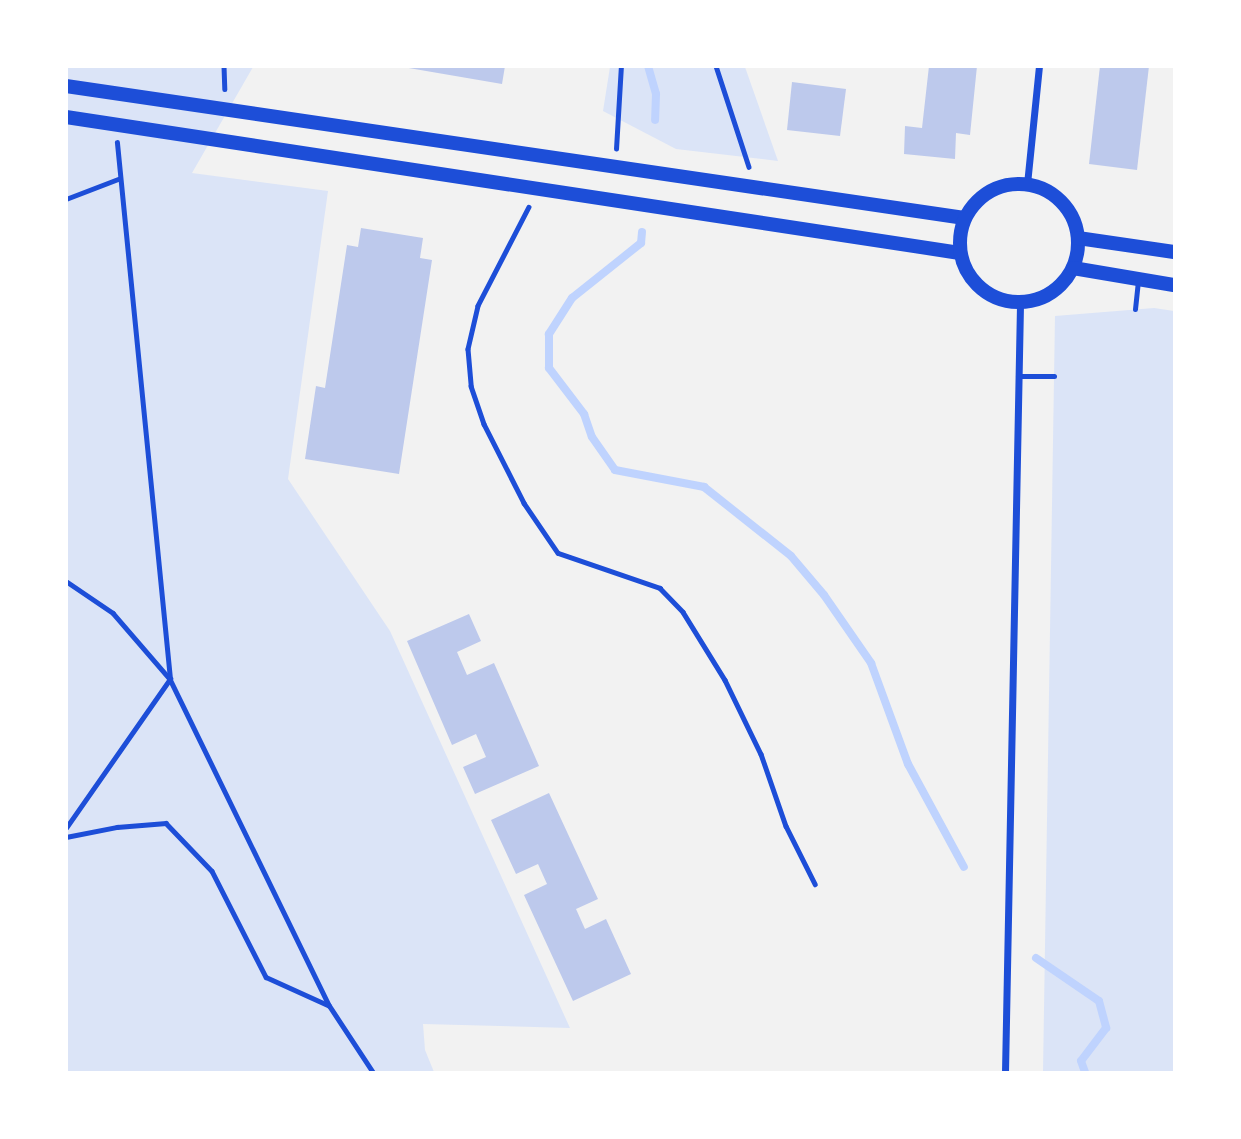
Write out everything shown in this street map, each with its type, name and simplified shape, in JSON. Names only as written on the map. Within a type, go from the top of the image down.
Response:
[{"type":"main road","points":[[66,86],[964,218]]},
{"type":"main road","points":[[66,117],[960,253]]},
{"type":"main road","points":[[1027,184],[1056,197],[1075,223],[1078,238],[1073,268],[1051,293],[1020,303],[999,300],[980,289],[967,273],[960,253],[964,218],[990,191],[1027,184]]},
{"type":"main road","points":[[1078,238],[1174,252]]},
{"type":"main road","points":[[1073,268],[1174,285]]},
{"type":"street","points":[[1027,184],[1038,66]]},
{"type":"street","points":[[1005,1073],[1020,303]]},
{"type":"lane","points":[[1135,309],[1138,279]]},
{"type":"lane","points":[[1018,376],[1054,376]]},
{"type":"path","points":[[616,152],[621,66]]},
{"type":"path","points":[[716,66],[750,171]]},
{"type":"path","points":[[66,828],[170,679],[118,179],[115,125]]},
{"type":"path","points":[[66,199],[118,179]]},
{"type":"path","points":[[531,203],[478,306],[467,349],[471,386],[484,424],[524,503],[558,553],[660,588],[682,612],[743,717],[786,826],[815,884]]},
{"type":"path","points":[[66,581],[113,613],[170,679],[329,1005],[373,1073]]},
{"type":"path","points":[[66,837],[117,827],[166,823],[212,871],[266,977],[329,1005]]},
{"type":"shaded area","points":[[66,67],[253,67],[192,173],[328,191],[288,479],[390,631],[570,1028],[423,1024],[425,1050],[434,1072],[67,1072]]},
{"type":"shaded area","points":[[610,67],[745,67],[778,161],[676,149],[603,111]]},
{"type":"shaded area","points":[[1154,308],[1174,311],[1174,1072],[1043,1072],[1055,316]]},
{"type":"building","points":[[397,66],[505,66],[502,84]]},
{"type":"building","points":[[929,66],[977,66],[970,135],[956,133],[955,159],[904,154],[905,126],[922,128]]},
{"type":"building","points":[[1100,66],[1149,66],[1137,170],[1089,164]]},
{"type":"building","points":[[792,82],[846,89],[840,136],[787,130]]},
{"type":"building","points":[[361,228],[423,238],[420,258],[432,260],[399,474],[305,459],[316,386],[325,388],[347,245],[358,247]]},
{"type":"building","points":[[469,614],[481,641],[457,652],[467,675],[494,663],[539,766],[475,794],[463,767],[486,757],[476,734],[452,745],[407,641]]},
{"type":"building","points":[[549,793],[598,899],[576,909],[585,929],[606,919],[631,974],[573,1001],[524,895],[547,884],[538,864],[516,874],[491,820]]},
{"type":"waterway","points":[[648,66],[656,94],[655,120]]},
{"type":"waterway","points":[[642,232],[641,243],[572,298],[549,334],[549,368],[584,414],[592,437],[615,470],[704,487],[791,556],[824,595],[871,663],[908,764],[964,867]]},
{"type":"waterway","points":[[1036,958],[1099,1001],[1106,1028],[1081,1061],[1085,1072]]}]
